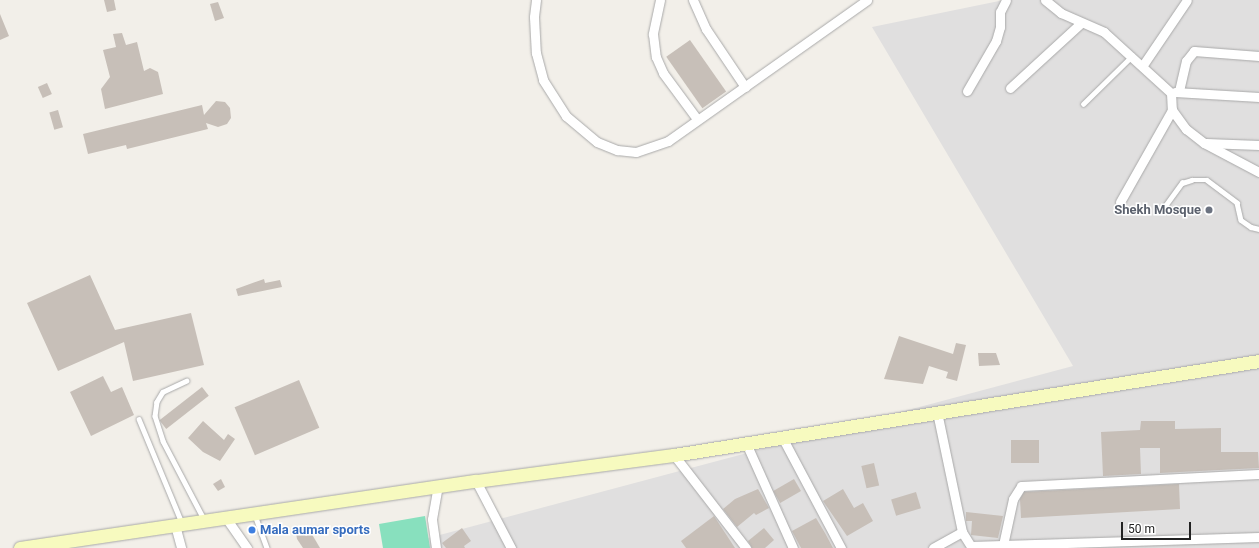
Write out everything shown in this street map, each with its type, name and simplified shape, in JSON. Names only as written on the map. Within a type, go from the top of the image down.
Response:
[{"type":"street","points":[[536,0],[534,17],[536,53],[543,80],[566,116],[598,142],[617,150],[636,152],[668,141],[867,0]]},
{"type":"street","points":[[660,0],[653,34],[656,57],[663,72],[697,119]]},
{"type":"street","points":[[693,0],[706,29],[745,87]]},
{"type":"street","points":[[967,92],[996,41],[1000,27],[1000,12],[1006,0]]},
{"type":"street","points":[[1045,0],[1061,13],[1104,32],[1175,92],[1259,97]]},
{"type":"street","points":[[1143,65],[1187,0]]},
{"type":"street","points":[[1010,88],[1081,23]]},
{"type":"street","points":[[1120,202],[1172,110],[1175,92],[1186,61],[1194,51],[1259,56]]},
{"type":"street","points":[[1172,110],[1186,128],[1204,143],[1259,172]]},
{"type":"street","points":[[1204,143],[1259,145]]},
{"type":"street","points":[[20,548],[476,480],[674,455],[1259,361]]},
{"type":"street","points":[[937,412],[962,532],[971,547],[1193,538],[1259,537]]},
{"type":"street","points":[[782,437],[841,548]]},
{"type":"street","points":[[746,443],[793,548]]},
{"type":"street","points":[[674,455],[746,548]]},
{"type":"street","points":[[1003,545],[1013,499],[1021,486],[1259,474]]},
{"type":"street","points":[[476,480],[511,548]]},
{"type":"street","points":[[436,548],[432,519],[438,486]]},
{"type":"street","points":[[226,518],[247,548]]},
{"type":"street","points":[[179,524],[181,548]]},
{"type":"street","points":[[933,548],[962,532]]},
{"type":"street","points":[[1193,538],[1193,548]]},
{"type":"lane","points":[[1083,104],[1132,56]]},
{"type":"lane","points":[[1165,206],[1182,183],[1192,180],[1207,180],[1237,203],[1241,220],[1251,227],[1259,229]]},
{"type":"lane","points":[[187,381],[163,392],[157,402],[155,416],[163,441],[205,520]]},
{"type":"lane","points":[[139,419],[179,524]]},
{"type":"lane","points":[[254,513],[267,548]]},
{"type":"shaded area","points":[[1004,0],[1259,0],[1259,548],[391,548],[1073,366],[872,27]]},
{"type":"green space","points":[[425,516],[430,548],[383,548],[379,524]]},
{"type":"building","points":[[104,0],[114,0],[116,10],[107,12]]},
{"type":"building","points":[[218,2],[224,18],[215,21],[210,4]]},
{"type":"building","points":[[0,14],[9,36],[0,40]]},
{"type":"building","points":[[122,33],[126,45],[137,42],[144,71],[150,68],[158,72],[163,94],[105,109],[101,89],[110,77],[103,50],[116,47],[113,34]]},
{"type":"building","points":[[690,40],[726,92],[702,108],[666,57]]},
{"type":"building","points":[[47,83],[52,94],[43,98],[38,87]]},
{"type":"building","points":[[216,101],[225,102],[230,108],[231,118],[227,124],[218,127],[206,123],[208,129],[127,149],[126,145],[88,154],[83,134],[202,105],[204,115]]},
{"type":"building","points":[[58,110],[63,127],[54,130],[49,112]]},
{"type":"building","points":[[90,275],[115,330],[191,313],[204,365],[133,381],[124,342],[58,371],[27,303]]},
{"type":"building","points":[[264,279],[265,283],[280,280],[282,287],[238,296],[236,289]]},
{"type":"building","points":[[899,336],[953,354],[956,343],[966,345],[957,381],[946,378],[948,372],[929,366],[923,384],[884,379]]},
{"type":"building","points":[[978,353],[996,353],[1000,365],[979,366]]},
{"type":"building","points":[[103,376],[111,392],[122,387],[134,415],[91,436],[70,392]]},
{"type":"building","points":[[299,380],[319,428],[255,455],[235,407]]},
{"type":"building","points":[[202,387],[209,396],[166,429],[159,420]]},
{"type":"building","points":[[203,421],[224,440],[228,434],[235,439],[220,461],[203,452],[188,438]]},
{"type":"building","points":[[1141,421],[1175,421],[1175,429],[1221,428],[1221,452],[1258,452],[1259,468],[1160,473],[1160,448],[1140,448],[1141,474],[1103,476],[1101,432],[1140,430]]},
{"type":"building","points":[[1011,440],[1039,440],[1039,463],[1011,463]]},
{"type":"building","points":[[874,463],[879,485],[867,488],[861,466]]},
{"type":"building","points":[[221,479],[225,487],[218,491],[213,484]]},
{"type":"building","points":[[794,479],[801,491],[780,503],[773,491]]},
{"type":"building","points":[[1179,484],[1180,509],[1021,518],[1020,499],[1024,492]]},
{"type":"building","points":[[758,489],[769,508],[756,515],[754,513],[737,527],[723,509],[735,499]]},
{"type":"building","points":[[843,489],[854,508],[863,503],[873,521],[847,536],[823,501]]},
{"type":"building","points":[[916,492],[921,508],[896,516],[891,500]]},
{"type":"building","points":[[966,512],[1003,516],[998,538],[971,535],[972,521],[966,521]]},
{"type":"building","points":[[714,516],[735,548],[686,548],[681,541]]},
{"type":"building","points":[[816,518],[833,548],[801,548],[792,531]]},
{"type":"building","points":[[462,528],[471,541],[464,546],[465,548],[446,548],[442,543]]},
{"type":"building","points":[[764,528],[774,540],[765,548],[752,548],[748,541]]},
{"type":"building","points":[[310,531],[320,548],[303,548],[297,539],[296,533]]},
{"type":"place","name":"Shekh Mosque","points":[[1209,210]]},
{"type":"place","name":"Mala aumar sports","points":[[252,530]]}]
